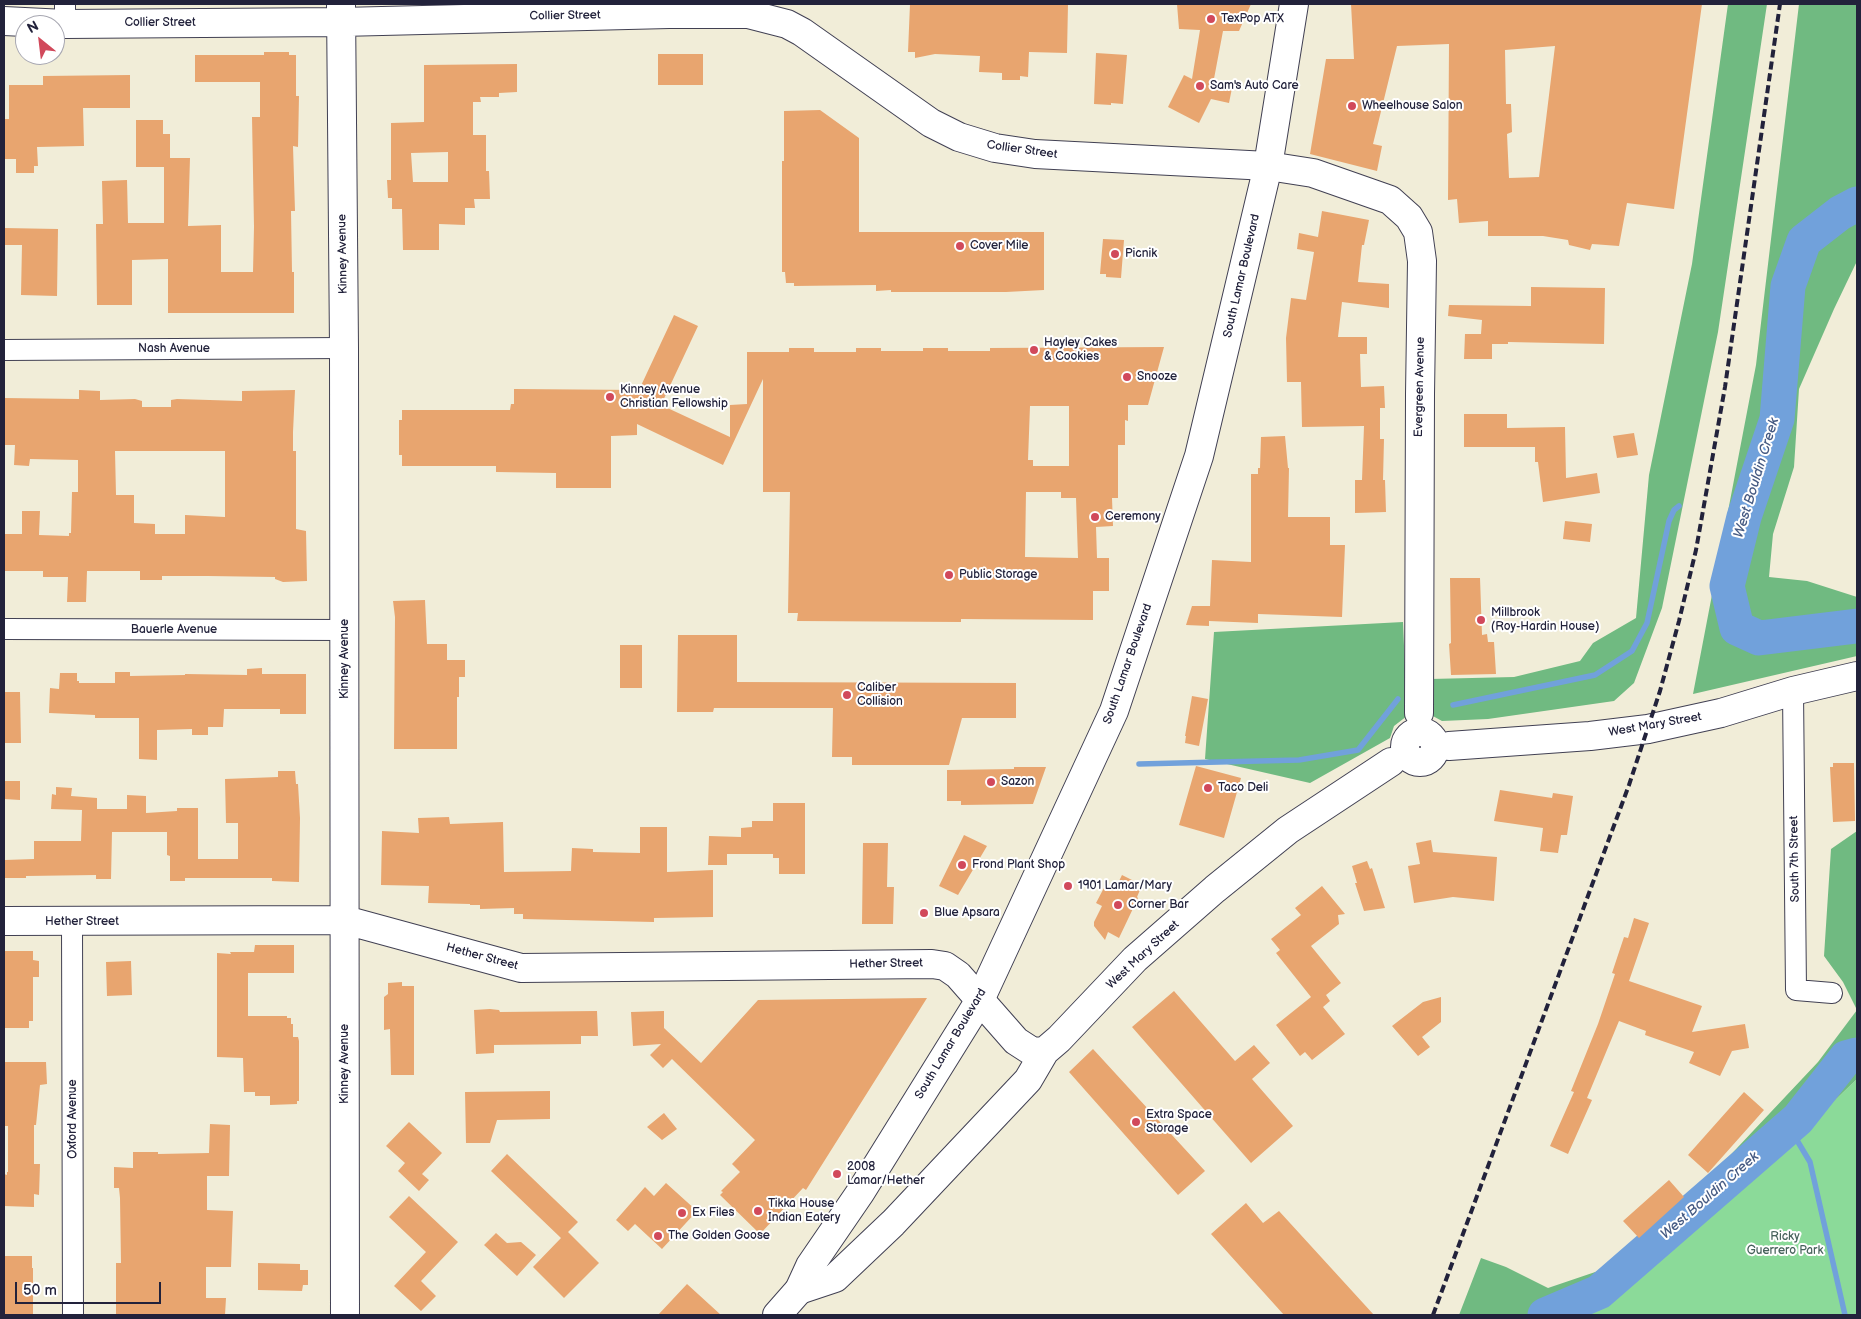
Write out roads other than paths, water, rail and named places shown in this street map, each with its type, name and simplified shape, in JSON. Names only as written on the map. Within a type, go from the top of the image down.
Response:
[{"type":"street","name":"South Lamar Boulevard","points":[[777,1315],[799,1290],[810,1266],[860,1193],[980,1000],[1114,711],[1199,456],[1268,166],[1294,4]]},
{"type":"street","name":"Kinney Avenue","points":[[341,13],[345,630],[345,1315]]},
{"type":"street","name":"Collier Street","points":[[4,21],[65,14],[748,14],[787,24],[802,32],[931,123],[958,137],[995,148],[1035,154],[1268,166]]},
{"type":"street","name":"Evergreen Avenue","points":[[1268,166],[1313,173],[1390,200],[1409,217],[1418,232],[1422,261],[1420,743]]},
{"type":"street","name":"Nash Avenue","points":[[4,350],[344,348]]},
{"type":"street","name":"Bauerle Avenue","points":[[4,630],[345,630]]},
{"type":"street","name":"West Mary Street","points":[[799,1290],[835,1278],[893,1223],[1028,1080],[1045,1051],[1059,1040],[1135,959],[1215,889],[1288,830],[1420,743],[1590,736],[1648,729],[1721,713],[1857,676]]},
{"type":"street","name":"South 7th Street","points":[[1793,692],[1796,990],[1832,993]]},
{"type":"street","name":"Hether Street","points":[[4,921],[345,920],[521,968],[932,964],[944,966],[958,975],[980,1000]]},
{"type":"street","name":"Oxford Avenue","points":[[72,922],[74,1315]]},
{"type":"street","points":[[980,1000],[1016,1041],[1032,1052],[1045,1051]]},
{"type":"waterway","name":"West Bouldin Creek","points":[[1857,204],[1840,213],[1804,241],[1788,286],[1777,419],[1744,517],[1727,586],[1737,628],[1759,638],[1857,626]]},
{"type":"waterway","points":[[1453,705],[1595,675],[1632,651],[1647,623],[1669,521],[1674,510],[1679,506]]},
{"type":"waterway","points":[[1731,512],[1744,517]]},
{"type":"waterway","points":[[1139,764],[1299,760],[1358,750],[1398,699]]},
{"type":"waterway","name":"West Bouldin Creek","points":[[1545,1315],[1599,1292],[1798,1119],[1846,1058],[1857,1055]]},
{"type":"waterway","points":[[1789,1127],[1810,1162],[1845,1315]]},
{"type":"railway","points":[[1433,1315],[1629,785],[1660,691],[1679,621],[1696,550],[1725,387],[1780,4]]},
{"type":"place","name":"TexPop ATX","points":[[1211,19]]},
{"type":"place","name":"Sam's Auto Care","points":[[1200,86]]},
{"type":"place","name":"Wheelhouse Salon","points":[[1352,106]]},
{"type":"place","name":"Cover Mile","points":[[960,246]]},
{"type":"place","name":"Picnik","points":[[1115,254]]},
{"type":"place","name":"Hayley Cakes & Cookies","points":[[1034,350]]},
{"type":"place","name":"Snooze","points":[[1127,377]]},
{"type":"place","name":"Kinney Avenue Christian Fellowship","points":[[610,397]]},
{"type":"place","name":"Ceremony","points":[[1095,517]]},
{"type":"place","name":"Public Storage","points":[[949,575]]},
{"type":"place","name":"Millbrook (Roy-Hardin House)","points":[[1481,620]]},
{"type":"place","name":"Caliber Collision","points":[[847,695]]},
{"type":"place","name":"Sazon","points":[[991,782]]},
{"type":"place","name":"Taco Deli","points":[[1208,788]]},
{"type":"place","name":"Frond Plant Shop","points":[[962,865]]},
{"type":"place","name":"1901 Lamar/Mary","points":[[1068,886]]},
{"type":"place","name":"Corner Bar","points":[[1118,905]]},
{"type":"place","name":"Blue Apsara","points":[[924,913]]},
{"type":"place","name":"Extra Space Storage","points":[[1136,1122]]},
{"type":"place","name":"2008 Lamar/Hether","points":[[837,1174]]},
{"type":"place","name":"Tikka House Indian Eatery","points":[[758,1211]]},
{"type":"place","name":"Ex Files","points":[[682,1213]]},
{"type":"place","name":"The Golden Goose","points":[[658,1236]]},
{"type":"park label","name":"Ricky Guerrero Park","points":[[1785,1244]]}]
